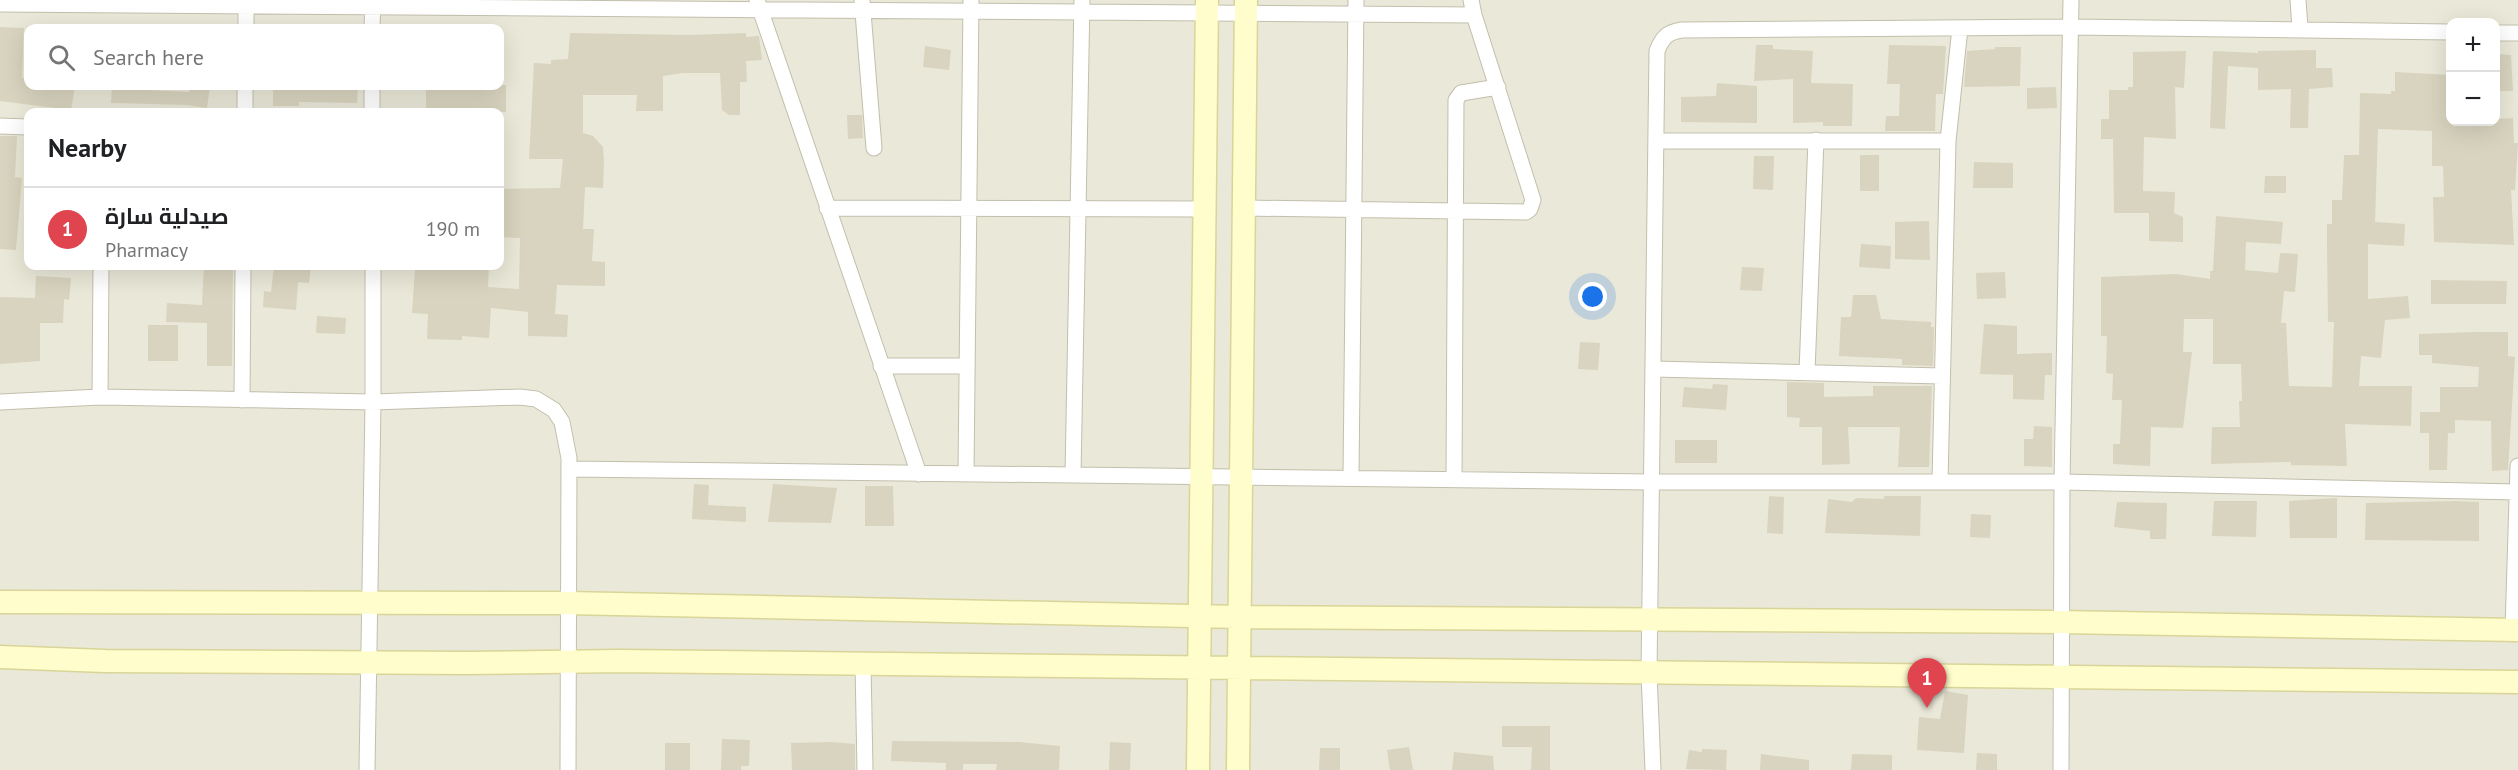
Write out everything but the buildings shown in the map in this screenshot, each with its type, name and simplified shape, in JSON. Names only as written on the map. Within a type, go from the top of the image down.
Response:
[{"type":"street","points":[[2061,770],[2062,482],[2071,0]]},
{"type":"street","points":[[2298,0],[2300,28]]},
{"type":"street","points":[[0,4],[1473,7],[1533,205],[1526,212],[1244,208]]},
{"type":"street","points":[[246,4],[246,24]]},
{"type":"street","points":[[372,24],[373,4]]},
{"type":"street","points":[[759,5],[919,474]]},
{"type":"street","points":[[862,6],[874,148]]},
{"type":"street","points":[[966,474],[971,6]]},
{"type":"street","points":[[1072,475],[1082,6]]},
{"type":"street","points":[[1198,770],[1207,7]]},
{"type":"street","points":[[1238,770],[1246,7]]},
{"type":"street","points":[[1351,477],[1356,7]]},
{"type":"street","points":[[1940,481],[1948,141],[1960,28]]},
{"type":"street","points":[[1653,770],[1649,673],[1657,51],[1661,40],[1670,32],[1960,28],[2300,28],[2446,32]]},
{"type":"street","points":[[2500,33],[2518,33]]},
{"type":"street","points":[[1454,478],[1456,100],[1461,93],[1498,87]]},
{"type":"street","points":[[245,90],[245,108]]},
{"type":"street","points":[[372,90],[372,108]]},
{"type":"street","points":[[0,126],[24,127]]},
{"type":"street","points":[[1807,372],[1816,140]]},
{"type":"street","points":[[1656,141],[1948,141]]},
{"type":"street","points":[[827,208],[1205,209]]},
{"type":"street","points":[[100,270],[100,397]]},
{"type":"street","points":[[242,400],[243,270]]},
{"type":"street","points":[[367,770],[373,402],[372,270]]},
{"type":"street","points":[[881,366],[967,366]]},
{"type":"street","points":[[1653,369],[1942,376]]},
{"type":"street","points":[[0,402],[100,397],[373,402],[520,397],[536,399],[554,410],[562,422],[567,440],[569,469],[568,770]]},
{"type":"street","points":[[0,602],[567,603],[1239,617],[2061,622],[2515,630],[2518,466]]},
{"type":"street","points":[[569,469],[1652,482],[2062,482],[2517,492]]},
{"type":"street","points":[[0,657],[105,661],[567,661],[2518,682]]},
{"type":"street","points":[[863,664],[865,770]]},
{"type":"shaded area","points":[[0,0],[2518,0],[2518,770],[0,770]]},
{"type":"place","name":"صيدلية سارة","points":[[1927,708]]}]
